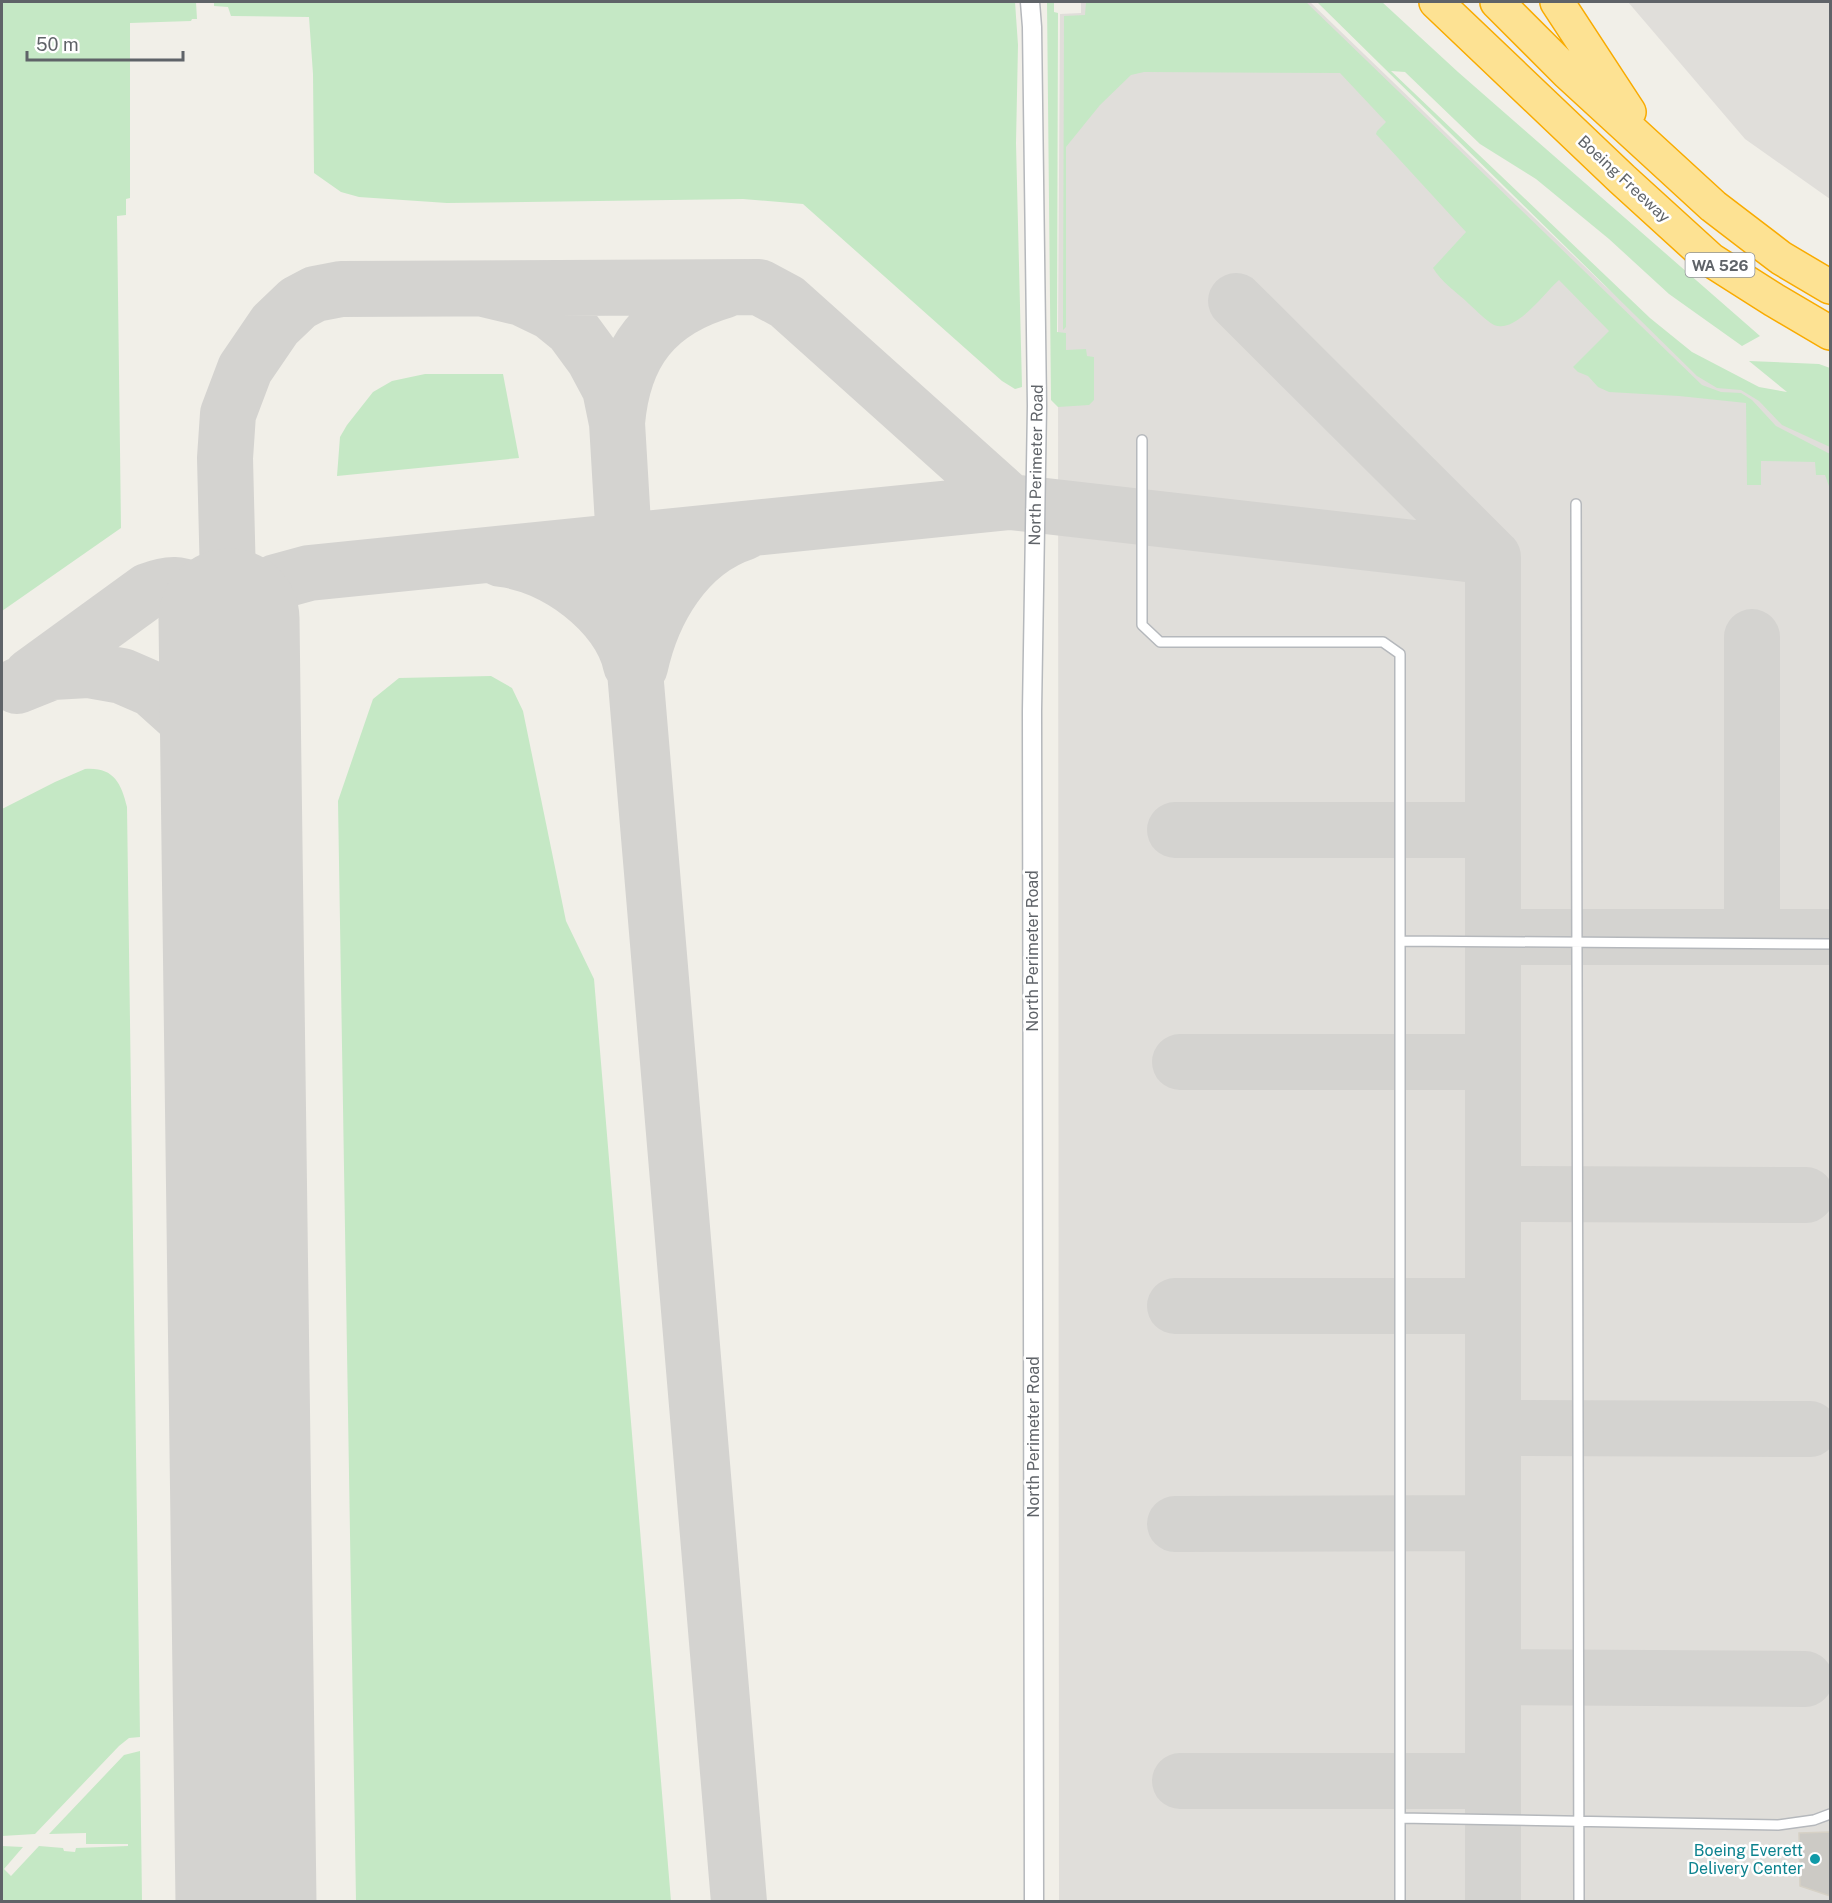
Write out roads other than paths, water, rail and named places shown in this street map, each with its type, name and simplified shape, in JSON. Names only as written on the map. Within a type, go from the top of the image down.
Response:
[{"type":"highway","name":"Boeing Freeway","points":[[1436,2],[1622,179],[1711,260],[1830,333]]},
{"type":"highway","name":"WA 526","points":[[1497,2],[1568,73],[1713,206],[1781,258],[1830,287]]},
{"type":"highway","points":[[1557,2],[1657,153]]},
{"type":"street","name":"North Perimeter Road","points":[[1030,2],[1037,406],[1032,711],[1034,1902]]},
{"type":"lane","points":[[1142,440],[1142,625],[1160,642],[1383,642],[1400,654],[1400,1902]]},
{"type":"lane","points":[[1576,504],[1579,1902]]},
{"type":"lane","points":[[1400,941],[1830,944]]},
{"type":"lane","points":[[1400,1818],[1778,1825],[1814,1820],[1830,1814]]},
{"type":"place","name":"Boeing Everett Delivery Center","points":[[1815,1859]]}]
